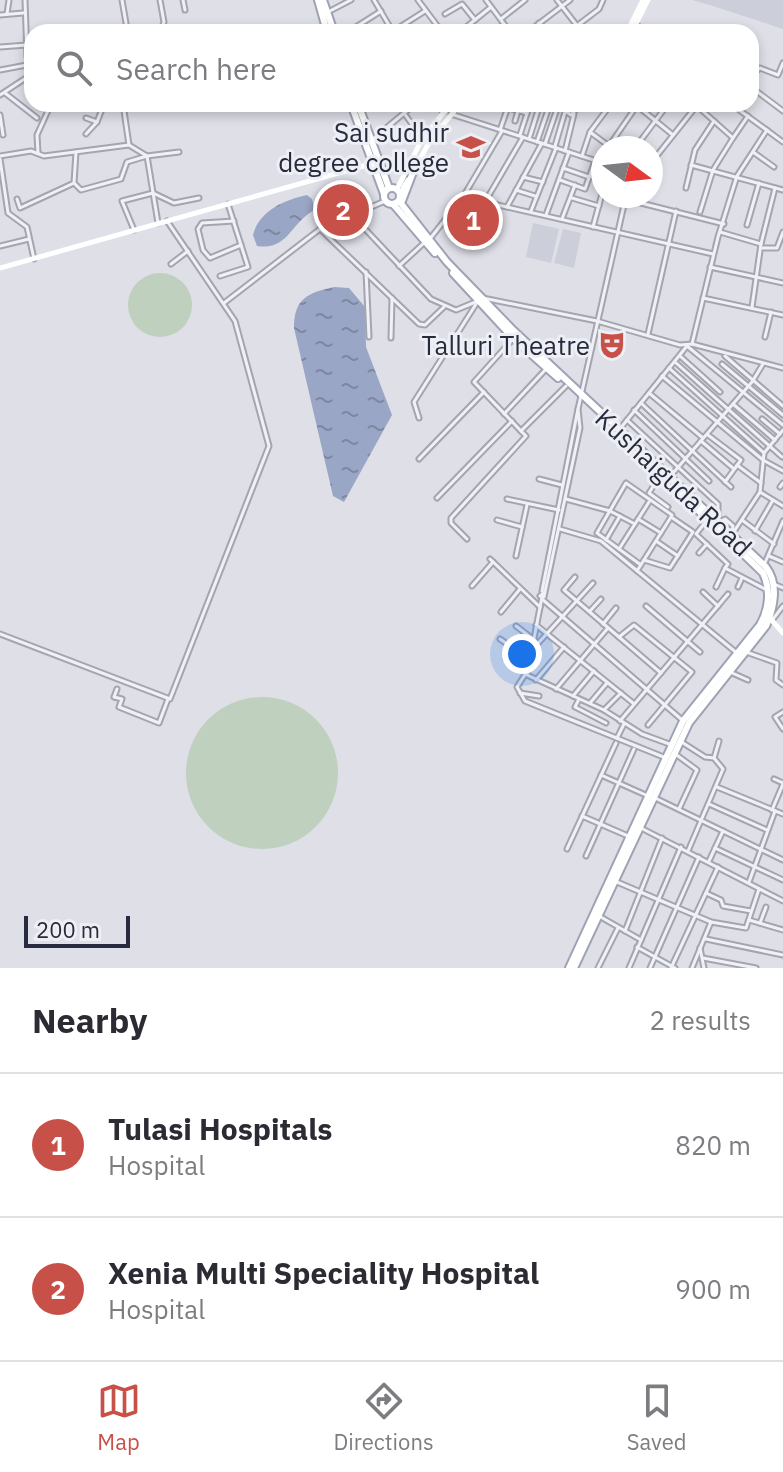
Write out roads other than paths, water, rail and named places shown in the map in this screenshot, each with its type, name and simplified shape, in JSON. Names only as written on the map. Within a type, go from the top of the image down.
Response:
[{"type":"main road","points":[[321,0],[332,24]]},
{"type":"main road","points":[[321,0],[326,24]]},
{"type":"main road","points":[[354,112],[377,172],[393,196]]},
{"type":"main road","points":[[361,112],[393,196]]},
{"type":"main road","points":[[404,208],[402,197],[415,167]]},
{"type":"main road","name":"Kushaiguda Road","points":[[393,196],[427,241]]},
{"type":"main road","name":"Kushaiguda Road","points":[[393,196],[427,241],[514,339],[619,430],[763,573],[768,591]]},
{"type":"main road","name":"Kushaiguda Road","points":[[480,299],[666,477],[764,565],[774,584]]},
{"type":"main road","points":[[572,968],[619,863],[639,827],[666,758],[769,617],[774,584]]},
{"type":"main road","points":[[572,968],[614,880],[628,836],[673,749],[683,721],[769,617],[768,591]]},
{"type":"street","points":[[7,14],[9,0]]},
{"type":"street","points":[[24,24],[25,0]]},
{"type":"street","points":[[122,0],[126,23]]},
{"type":"street","points":[[160,0],[163,24]]},
{"type":"street","points":[[183,0],[185,10]]},
{"type":"street","points":[[328,12],[351,0]]},
{"type":"street","points":[[374,0],[388,24]]},
{"type":"street","points":[[418,0],[435,24]]},
{"type":"street","points":[[421,5],[430,0]]},
{"type":"street","points":[[486,0],[504,24]]},
{"type":"street","points":[[557,0],[576,24]]},
{"type":"street","points":[[539,23],[570,0]]},
{"type":"street","points":[[580,24],[599,9],[603,0]]},
{"type":"street","points":[[637,24],[646,0]]},
{"type":"street","points":[[634,24],[646,0]]},
{"type":"street","points":[[500,24],[523,1]]},
{"type":"street","points":[[445,14],[462,4],[475,20]]},
{"type":"street","points":[[470,24],[491,7]]},
{"type":"street","points":[[361,24],[381,11]]},
{"type":"street","points":[[405,24],[425,11]]},
{"type":"street","points":[[0,15],[23,13]]},
{"type":"street","points":[[0,47],[24,45]]},
{"type":"street","points":[[759,69],[781,76],[783,63]]},
{"type":"street","points":[[0,70],[24,66]]},
{"type":"street","points":[[24,79],[2,94],[24,109]]},
{"type":"street","points":[[759,93],[783,111]]},
{"type":"street","points":[[28,112],[37,118]]},
{"type":"street","points":[[38,154],[37,135],[47,112]]},
{"type":"street","points":[[86,134],[101,112]]},
{"type":"street","points":[[124,112],[129,145]]},
{"type":"street","points":[[393,196],[420,143],[441,112]]},
{"type":"street","points":[[399,266],[427,241],[463,197],[501,131],[507,112]]},
{"type":"street","points":[[515,121],[517,112]]},
{"type":"street","points":[[485,202],[522,136],[527,113],[524,112]]},
{"type":"street","points":[[529,139],[537,112]]},
{"type":"street","points":[[541,143],[548,112]]},
{"type":"street","points":[[507,207],[554,112]]},
{"type":"street","points":[[531,211],[565,112],[574,114],[563,168],[546,215]]},
{"type":"street","points":[[582,157],[590,132],[605,112]]},
{"type":"street","points":[[590,132],[609,146],[632,112]]},
{"type":"street","points":[[645,112],[673,135]]},
{"type":"street","points":[[644,136],[662,112]]},
{"type":"street","points":[[663,148],[691,112]]},
{"type":"street","points":[[704,112],[733,138]]},
{"type":"street","points":[[742,112],[783,142]]},
{"type":"street","points":[[373,139],[404,113],[414,127]]},
{"type":"street","points":[[224,303],[320,229],[393,196],[450,113],[591,160]]},
{"type":"street","points":[[0,115],[3,135]]},
{"type":"street","points":[[700,212],[713,170],[748,116]]},
{"type":"street","points":[[86,118],[97,122]]},
{"type":"street","points":[[686,188],[695,150],[714,121]]},
{"type":"street","points":[[385,129],[394,140]]},
{"type":"street","points":[[619,430],[689,345],[737,176],[767,130]]},
{"type":"street","points":[[34,259],[27,227],[8,213],[0,158],[31,151],[38,154],[76,152],[129,145],[147,156],[158,223]]},
{"type":"street","points":[[76,152],[74,183],[81,190],[121,179],[127,162],[179,152]]},
{"type":"street","points":[[753,152],[774,167]]},
{"type":"street","points":[[0,268],[374,163]]},
{"type":"street","points":[[691,165],[783,190]]},
{"type":"street","points":[[360,167],[377,172]]},
{"type":"street","points":[[563,168],[589,177]]},
{"type":"street","points":[[559,180],[585,189],[591,172]]},
{"type":"street","points":[[523,177],[543,182]]},
{"type":"street","points":[[17,199],[20,208],[74,183]]},
{"type":"street","points":[[747,225],[759,183]]},
{"type":"street","points":[[562,219],[575,185]]},
{"type":"street","points":[[751,308],[775,188]]},
{"type":"street","points":[[516,190],[537,196]]},
{"type":"street","points":[[134,230],[122,201],[153,193],[174,203],[199,198]]},
{"type":"street","points":[[463,197],[713,254]]},
{"type":"street","points":[[570,197],[591,204]]},
{"type":"street","points":[[220,276],[248,267],[228,204]]},
{"type":"street","points":[[663,207],[724,224]]},
{"type":"street","points":[[214,208],[217,221]]},
{"type":"street","points":[[593,227],[598,208]]},
{"type":"street","points":[[623,208],[578,409],[566,486],[531,652],[526,673],[517,687],[525,701],[616,741],[666,758]]},
{"type":"street","points":[[648,334],[676,211]]},
{"type":"street","points":[[0,215],[8,213]]},
{"type":"street","points":[[351,213],[431,299],[444,307],[461,310],[480,299],[597,321],[783,368]]},
{"type":"street","points":[[117,689],[114,697],[122,699],[119,707],[159,723],[269,446],[235,321],[167,220]]},
{"type":"street","points":[[234,221],[202,223],[198,229],[203,250],[210,258],[241,245]]},
{"type":"street","points":[[320,229],[423,326],[444,307]]},
{"type":"street","points":[[720,232],[777,248],[783,232]]},
{"type":"street","points":[[0,246],[29,239]]},
{"type":"street","points":[[171,264],[188,251]]},
{"type":"street","points":[[710,267],[783,283]]},
{"type":"street","points":[[366,272],[369,337]]},
{"type":"street","points":[[391,338],[392,298]]},
{"type":"street","points":[[703,298],[783,315]]},
{"type":"street","points":[[419,418],[414,402],[480,299]]},
{"type":"street","points":[[765,337],[771,312]]},
{"type":"street","points":[[467,539],[451,518],[526,436],[474,382],[514,339]]},
{"type":"street","points":[[689,345],[782,430]]},
{"type":"street","points":[[722,354],[783,406]]},
{"type":"street","points":[[680,356],[720,392]]},
{"type":"street","points":[[675,362],[782,457]]},
{"type":"street","points":[[722,364],[783,415]]},
{"type":"street","points":[[668,507],[649,493],[702,440],[748,387],[763,364]]},
{"type":"street","points":[[504,414],[547,368]]},
{"type":"street","points":[[669,368],[764,453]]},
{"type":"street","points":[[662,376],[763,460],[783,471]]},
{"type":"street","points":[[521,431],[566,386]]},
{"type":"street","points":[[419,459],[484,392]]},
{"type":"street","points":[[649,393],[735,467],[761,483]]},
{"type":"street","points":[[641,403],[677,433],[731,487]]},
{"type":"street","points":[[733,404],[775,440]]},
{"type":"street","points":[[634,410],[709,481]]},
{"type":"street","points":[[762,419],[782,430]]},
{"type":"street","points":[[627,420],[718,504],[718,523]]},
{"type":"street","points":[[437,498],[512,421]]},
{"type":"street","points":[[732,535],[760,492],[764,453],[782,430]]},
{"type":"street","points":[[707,434],[741,460],[725,482]]},
{"type":"street","points":[[539,479],[566,486]]},
{"type":"street","points":[[641,565],[597,533],[626,483],[693,532],[668,568],[644,560]]},
{"type":"street","points":[[560,511],[566,499],[566,486]]},
{"type":"street","points":[[760,492],[783,506]]},
{"type":"street","points":[[507,499],[560,511]]},
{"type":"street","points":[[566,499],[610,511],[635,524]]},
{"type":"street","points":[[755,531],[773,500]]},
{"type":"street","points":[[619,549],[649,502]]},
{"type":"street","points":[[516,556],[527,503]]},
{"type":"street","points":[[606,540],[620,516]]},
{"type":"street","points":[[637,571],[671,517]]},
{"type":"street","points":[[638,519],[661,533]]},
{"type":"street","points":[[708,519],[696,534],[728,564],[716,587]]},
{"type":"street","points":[[497,520],[522,527]]},
{"type":"street","points":[[742,520],[775,545]]},
{"type":"street","points":[[764,565],[783,521]]},
{"type":"street","points":[[557,528],[592,537],[738,654]]},
{"type":"street","points":[[777,539],[783,541]]},
{"type":"street","points":[[656,541],[678,556]]},
{"type":"street","points":[[699,553],[707,544]]},
{"type":"street","points":[[769,556],[783,562]]},
{"type":"street","points":[[472,586],[492,561],[540,607]]},
{"type":"street","points":[[725,568],[768,591]]},
{"type":"street","points":[[575,577],[564,590],[661,673]]},
{"type":"street","points":[[738,587],[742,578]]},
{"type":"street","points":[[531,652],[593,583]]},
{"type":"street","points":[[774,584],[783,588]]},
{"type":"street","points":[[501,612],[520,589]]},
{"type":"street","points":[[703,592],[718,606]]},
{"type":"street","points":[[567,849],[622,722],[728,594]]},
{"type":"street","points":[[543,595],[562,617],[683,721]]},
{"type":"street","points":[[590,613],[601,599]]},
{"type":"street","points":[[646,606],[700,652]]},
{"type":"street","points":[[783,606],[769,617],[783,633]]},
{"type":"street","points":[[603,624],[616,608]]},
{"type":"street","points":[[536,625],[634,704]]},
{"type":"street","points":[[619,637],[634,625],[692,672],[648,725]]},
{"type":"street","points":[[516,626],[533,639]]},
{"type":"street","points":[[556,689],[608,628]]},
{"type":"street","points":[[0,634],[168,699]]},
{"type":"street","points":[[500,639],[529,659]]},
{"type":"street","points":[[536,680],[564,647]]},
{"type":"street","points":[[746,652],[777,663],[776,680],[783,685]]},
{"type":"street","points":[[506,659],[536,680],[604,710],[673,749],[697,770],[679,809]]},
{"type":"street","points":[[573,696],[594,671]]},
{"type":"street","points":[[730,672],[748,680]]},
{"type":"street","points":[[590,703],[607,683]]},
{"type":"street","points":[[518,693],[539,696]]},
{"type":"street","points":[[604,710],[621,693]]},
{"type":"street","points":[[579,699],[575,707],[606,723]]},
{"type":"street","points":[[783,712],[775,717],[780,729],[783,729]]},
{"type":"street","points":[[680,741],[723,766],[717,787],[688,851]]},
{"type":"street","points":[[714,758],[719,741]]},
{"type":"street","points":[[586,856],[634,749]]},
{"type":"street","points":[[601,775],[783,860]]},
{"type":"street","points":[[749,884],[783,784],[774,779]]},
{"type":"street","points":[[717,787],[783,814]]},
{"type":"street","points":[[709,804],[767,830]]},
{"type":"street","points":[[582,816],[628,836]]},
{"type":"street","points":[[639,827],[783,901]]},
{"type":"street","points":[[709,862],[723,831]]},
{"type":"street","points":[[625,931],[662,838]]},
{"type":"street","points":[[629,968],[681,847]]},
{"type":"street","points":[[715,848],[783,880]]},
{"type":"street","points":[[650,968],[699,857]]},
{"type":"street","points":[[637,947],[672,967],[718,867]]},
{"type":"street","points":[[614,880],[711,922],[746,928],[759,889]]},
{"type":"street","points":[[705,893],[721,900],[723,906],[751,911]]},
{"type":"street","points":[[760,923],[766,907]]},
{"type":"street","points":[[598,916],[641,940]]},
{"type":"street","points":[[749,920],[783,930]]},
{"type":"street","points":[[692,968],[711,922]]},
{"type":"street","points":[[598,968],[618,927]]},
{"type":"street","points":[[706,939],[783,955]]},
{"type":"street","points":[[700,948],[704,968]]},
{"type":"street","points":[[703,958],[756,968]]},
{"type":"water","points":[[307,195],[312,199],[315,210],[283,240],[268,246],[257,246],[253,235],[261,219],[281,204]]},
{"type":"water","points":[[334,287],[349,288],[365,307],[366,347],[392,415],[344,502],[333,496],[294,328],[296,310],[304,299]]},
{"type":"place","name":"Sai sudhir degree college","points":[[471,147]]},
{"type":"place","name":"Xenia Multi Speciality Hospital","points":[[343,210]]},
{"type":"place","name":"Tulasi Hospitals","points":[[473,220]]},
{"type":"place","name":"Talluri Theatre","points":[[612,345]]}]
